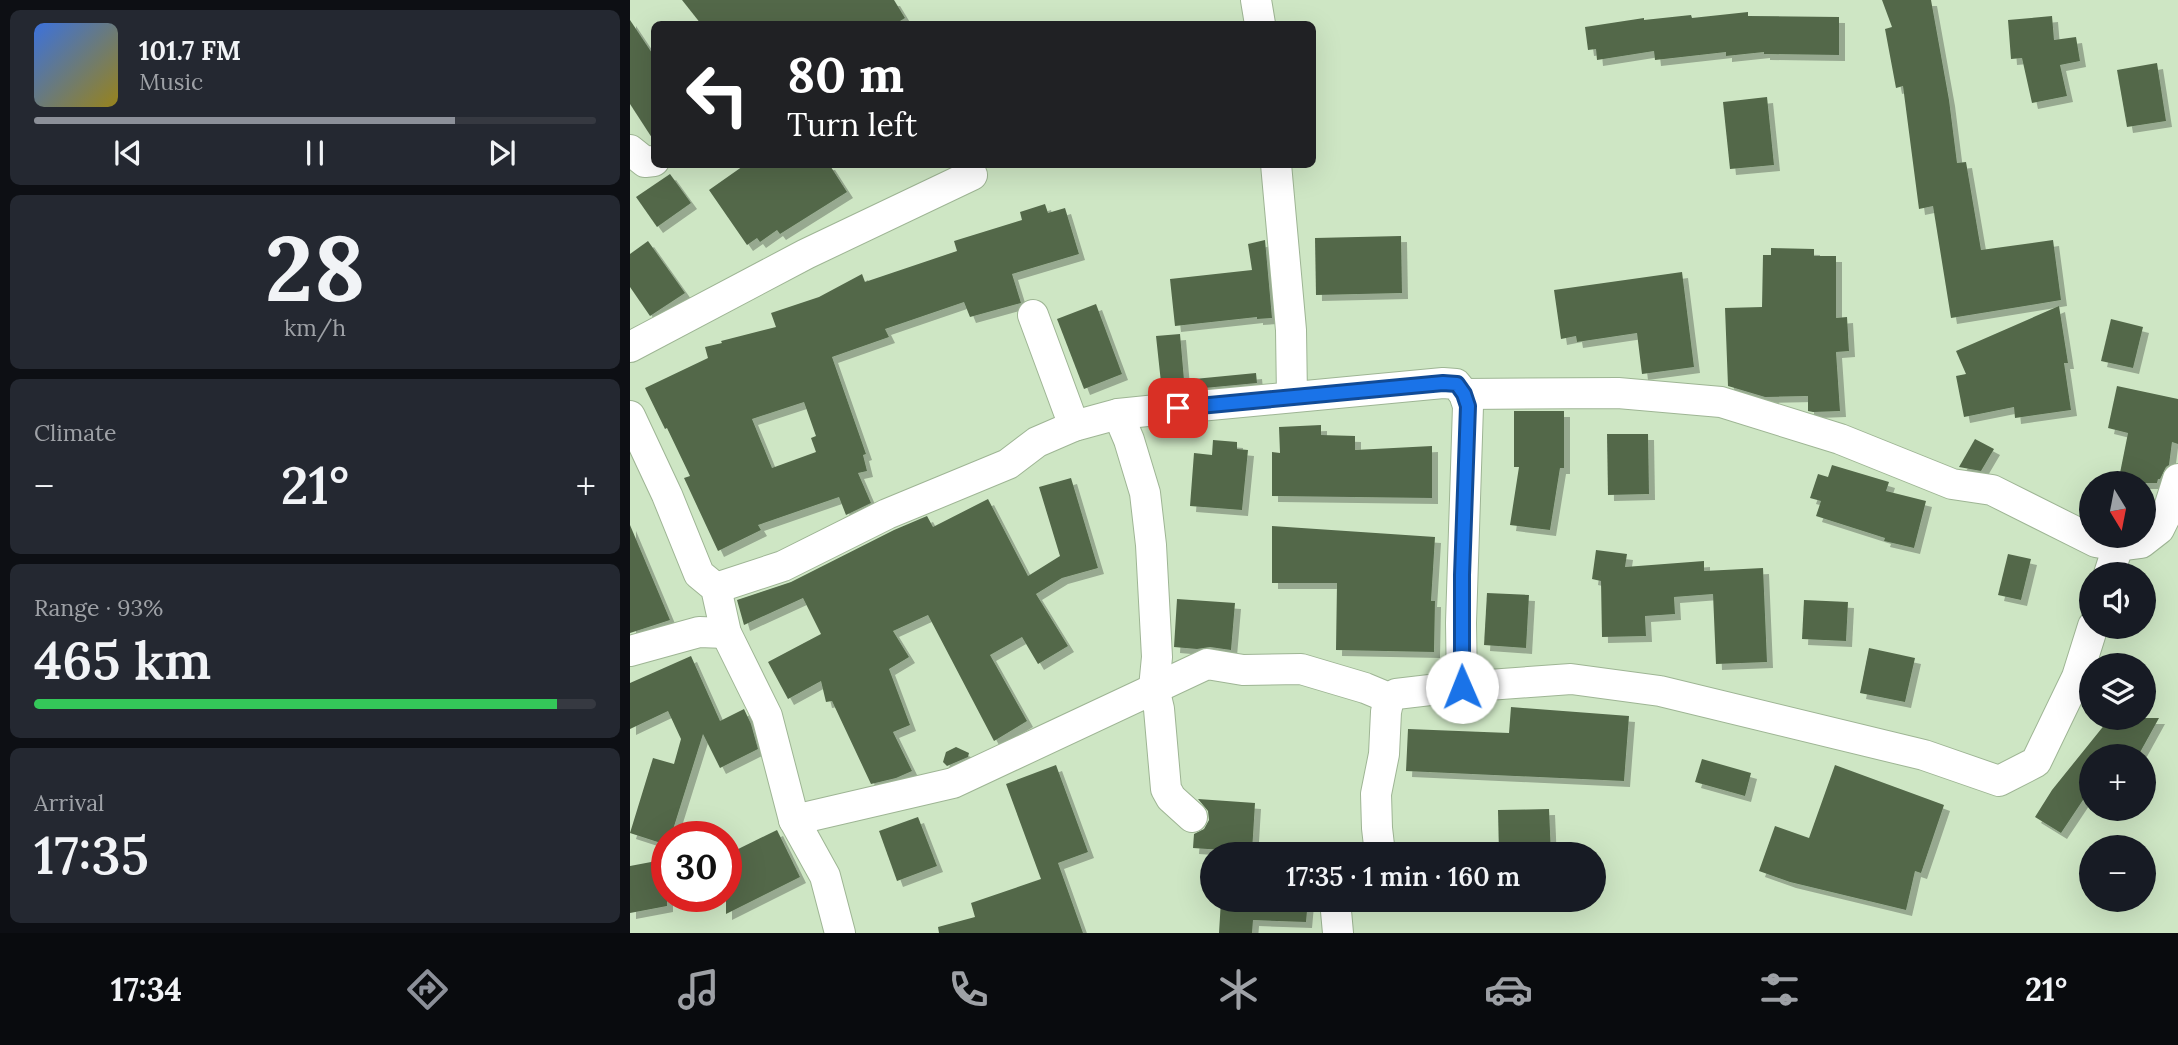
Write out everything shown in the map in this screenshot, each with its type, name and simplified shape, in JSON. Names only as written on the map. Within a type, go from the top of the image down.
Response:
[{"type":"street","points":[[1256,0],[1260,21]]},
{"type":"street","points":[[630,150],[646,162],[651,161]]},
{"type":"street","points":[[1276,168],[1291,330],[1292,397]]},
{"type":"street","points":[[630,347],[806,254],[972,175]]},
{"type":"street","points":[[1033,315],[1074,426]]},
{"type":"street","points":[[716,588],[783,566],[887,514],[1008,464],[1037,442],[1074,426],[1118,414],[1443,383],[1457,384],[1468,406],[1462,575],[1462,687]]},
{"type":"street","points":[[1464,394],[1618,393],[1721,402],[1840,439],[1952,484],[1992,490],[2079,534]]},
{"type":"street","points":[[1118,414],[1145,493],[1151,545],[1157,657],[1153,688],[1159,709],[1167,789],[1171,798],[1192,817]]},
{"type":"street","points":[[630,416],[667,495],[699,574],[716,588],[726,634],[767,716],[794,820],[825,876],[840,933]]},
{"type":"street","points":[[2156,531],[2173,508],[2178,479]]},
{"type":"street","points":[[630,651],[699,632],[726,634]]},
{"type":"street","points":[[1379,842],[1376,794],[1384,754],[1386,712],[1389,698],[1396,694],[1571,678],[1660,691],[1924,755],[1998,781],[2036,762],[2077,677],[2089,639]]},
{"type":"street","points":[[794,820],[953,783],[1207,664],[1243,670],[1301,669],[1389,698]]},
{"type":"street","points":[[1336,912],[1338,933]]},
{"type":"building","points":[[682,0],[894,0],[905,18],[900,21],[699,21]]},
{"type":"building","points":[[1882,0],[1931,0],[1957,163],[1966,162],[1981,250],[2053,240],[2061,300],[1951,318],[1933,206],[1919,209],[1903,86],[1896,88],[1885,29],[1892,27]]},
{"type":"building","points":[[1748,12],[1748,16],[1839,17],[1839,55],[1764,52],[1726,56],[1726,52],[1655,60],[1654,51],[1597,60],[1596,49],[1588,50],[1585,27],[1644,18],[1691,15],[1692,18]]},
{"type":"building","points":[[2052,16],[2054,40],[2076,37],[2080,61],[2060,65],[2067,96],[2032,103],[2022,58],[2011,59],[2008,20]]},
{"type":"building","points":[[630,20],[651,52],[651,136],[630,104]]},
{"type":"building","points":[[2157,63],[2166,121],[2127,127],[2117,70]]},
{"type":"building","points":[[1767,97],[1774,165],[1730,169],[1723,102]]},
{"type":"building","points":[[740,168],[832,168],[847,192],[780,234],[777,230],[760,242],[757,238],[747,245],[709,190]]},
{"type":"building","points":[[670,174],[691,203],[657,227],[636,197]]},
{"type":"building","points":[[1045,204],[1048,213],[1065,208],[1079,254],[1012,274],[1021,303],[970,317],[964,302],[885,329],[889,337],[832,357],[866,454],[863,455],[867,471],[858,473],[871,503],[846,515],[839,497],[758,525],[761,530],[718,551],[684,478],[690,476],[645,388],[708,358],[705,347],[776,327],[771,313],[819,297],[862,274],[865,282],[957,251],[954,241],[1022,220],[1020,212]],"holes":[[[804,402],[816,436],[811,438],[816,452],[772,468],[752,419]]]},
{"type":"building","points":[[1401,236],[1402,293],[1316,295],[1315,238]]},
{"type":"building","points":[[1265,240],[1272,318],[1257,317],[1175,326],[1170,279],[1252,270],[1248,244]]},
{"type":"building","points":[[648,241],[685,293],[650,316],[630,287],[630,254]]},
{"type":"building","points":[[1771,248],[1814,249],[1814,256],[1836,256],[1836,318],[1847,317],[1849,351],[1836,352],[1840,411],[1808,411],[1808,396],[1765,397],[1728,386],[1725,308],[1762,307],[1763,255],[1771,255]]},
{"type":"building","points":[[1682,272],[1694,367],[1642,374],[1637,333],[1577,342],[1576,336],[1561,339],[1554,290]]},
{"type":"building","points":[[1096,304],[1122,374],[1084,389],[1057,319]]},
{"type":"building","points":[[2059,306],[2068,363],[2064,363],[2071,410],[2015,418],[2014,407],[1964,417],[1956,376],[1966,374],[1956,351]]},
{"type":"building","points":[[2111,319],[2143,327],[2133,368],[2101,361]]},
{"type":"building","points":[[1180,334],[1184,380],[1256,373],[1257,383],[1162,392],[1156,336]]},
{"type":"building","points":[[2117,386],[2178,399],[2178,444],[2172,442],[2169,465],[2157,483],[2156,471],[2120,471],[2128,433],[2108,428]]},
{"type":"building","points":[[1514,411],[1564,411],[1564,468],[1560,468],[1550,530],[1510,525],[1519,467],[1514,467]]},
{"type":"building","points":[[1321,425],[1321,435],[1355,436],[1355,450],[1432,446],[1432,498],[1272,496],[1272,452],[1280,453],[1279,427]]},
{"type":"building","points":[[1607,434],[1648,434],[1649,494],[1608,495]]},
{"type":"building","points":[[1975,439],[1994,449],[1981,471],[1959,467]]},
{"type":"building","points":[[1213,440],[1237,442],[1237,449],[1248,450],[1242,510],[1190,506],[1194,453],[1212,455]]},
{"type":"building","points":[[1832,465],[1889,482],[1886,491],[1926,501],[1914,548],[1884,541],[1885,538],[1816,516],[1821,501],[1810,498],[1818,474],[1828,477]]},
{"type":"building","points":[[1071,478],[1098,568],[1062,578],[1036,594],[1068,646],[1038,664],[1022,637],[990,655],[1027,721],[994,741],[928,615],[893,631],[909,657],[889,669],[910,725],[893,732],[912,771],[871,784],[832,701],[826,702],[821,681],[788,699],[768,662],[821,634],[803,598],[744,625],[737,600],[791,582],[927,516],[933,527],[988,499],[1028,576],[1060,556],[1039,487]]},
{"type":"building","points":[[630,525],[670,620],[630,633]]},
{"type":"building","points":[[1272,526],[1435,537],[1431,601],[1435,601],[1434,652],[1336,650],[1337,583],[1272,583]]},
{"type":"building","points":[[1596,550],[1627,554],[1625,567],[1704,561],[1704,571],[1763,568],[1767,662],[1716,664],[1713,594],[1674,597],[1675,614],[1645,616],[1646,636],[1602,637],[1601,581],[1592,579]]},
{"type":"building","points":[[2008,554],[2031,559],[2021,600],[1998,595]]},
{"type":"building","points":[[1487,593],[1529,595],[1526,648],[1484,645]]},
{"type":"building","points":[[1177,599],[1235,603],[1231,650],[1174,647]]},
{"type":"building","points":[[1804,600],[1848,602],[1846,641],[1802,639]]},
{"type":"building","points":[[1869,648],[1915,658],[1905,702],[1860,693]]},
{"type":"building","points":[[691,656],[720,721],[744,709],[758,749],[720,768],[703,734],[676,821],[651,821],[651,840],[630,833],[653,758],[674,764],[681,739],[668,711],[630,729],[630,683]]},
{"type":"building","points":[[1511,707],[1629,716],[1624,781],[1406,771],[1408,729],[1509,733]]},
{"type":"building","points":[[2100,730],[2152,730],[2145,744],[2089,744]]},
{"type":"building","points":[[956,747],[969,753],[968,757],[947,766],[943,762],[946,752]]},
{"type":"building","points":[[2079,756],[2079,806],[2061,833],[2035,817],[2052,790]]},
{"type":"building","points":[[1702,759],[1751,773],[1745,796],[1695,782]]},
{"type":"building","points":[[1056,765],[1088,852],[1058,863],[1083,933],[939,933],[938,927],[975,917],[971,903],[1041,879],[1006,784]]},
{"type":"building","points":[[1835,765],[1944,805],[1921,873],[1915,871],[1906,910],[1790,882],[1759,871],[1775,826],[1809,838]]},
{"type":"building","points":[[1198,799],[1255,803],[1253,842],[1200,842],[1200,848],[1193,848],[1194,834],[1204,829],[1209,820],[1208,811]]},
{"type":"building","points":[[1549,809],[1550,842],[1499,842],[1498,810]]},
{"type":"building","points":[[918,817],[937,866],[897,881],[879,831]]},
{"type":"building","points":[[777,830],[800,877],[742,906],[742,847]]},
{"type":"building","points":[[651,862],[651,909],[630,913],[630,866]]},
{"type":"building","points":[[1220,912],[1307,912],[1306,922],[1253,920],[1252,933],[1219,933]]},
{"type":"route","points":[[1178,408],[1443,383],[1457,384],[1468,406],[1462,575],[1462,687]]}]
